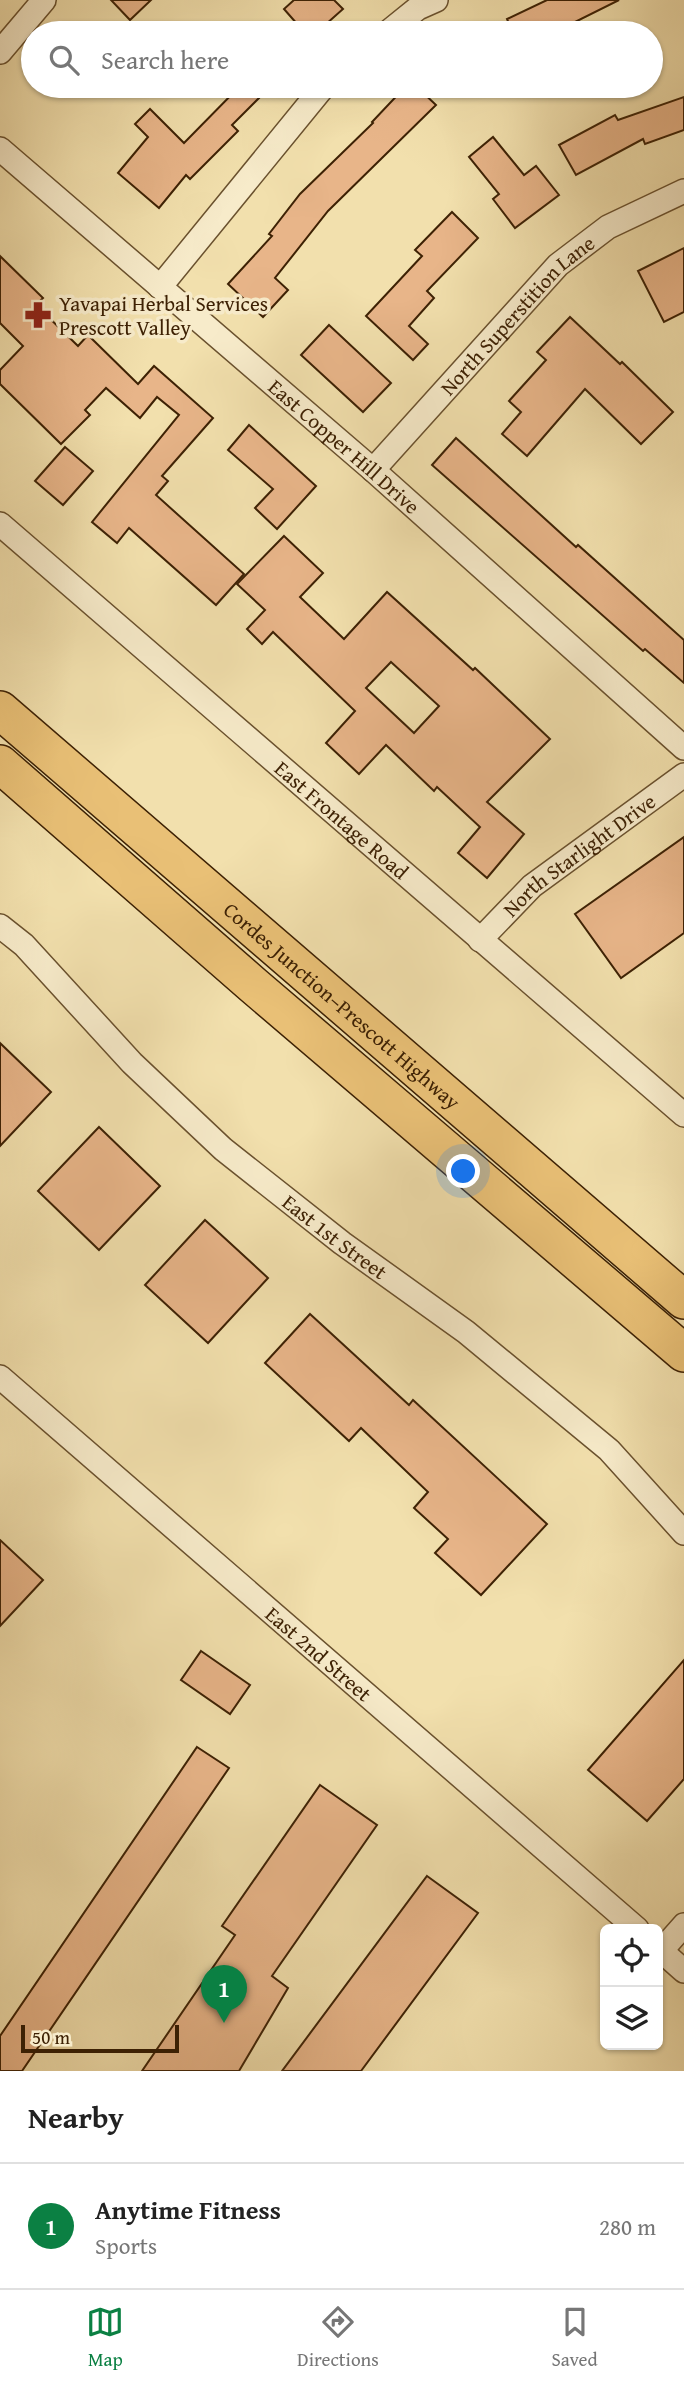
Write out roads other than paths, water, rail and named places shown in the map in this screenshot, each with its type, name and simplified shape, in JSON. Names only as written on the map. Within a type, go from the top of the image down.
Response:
[{"type":"main road","name":"Cordes Junction–Prescott Highway","points":[[0,710],[684,1300]]},
{"type":"main road","name":"Cordes Junction–Prescott Highway","points":[[0,764],[684,1353]]},
{"type":"street","points":[[26,21],[44,0]]},
{"type":"street","points":[[402,21],[418,8],[436,0]]},
{"type":"street","points":[[0,52],[21,27]]},
{"type":"street","points":[[160,287],[314,98]]},
{"type":"street","name":"East Copper Hill Drive","points":[[0,149],[373,470],[684,748]]},
{"type":"street","name":"North Superstition Lane","points":[[373,470],[558,265],[608,227],[684,191]]},
{"type":"street","name":"East Frontage Road","points":[[0,524],[684,1115]]},
{"type":"street","name":"North Starlight Drive","points":[[480,940],[531,886],[684,775]]},
{"type":"street","name":"East 1st Street","points":[[0,926],[24,945],[132,1063],[223,1149],[342,1243],[466,1332],[609,1450],[684,1533]]},
{"type":"street","name":"East 2nd Street","points":[[0,1377],[631,1924]]},
{"type":"street","points":[[663,1946],[684,1925]]},
{"type":"street","points":[[663,1953],[684,1970]]},
{"type":"place","name":"Yavapai Herbal Services Prescott Valley","points":[[38,315]]},
{"type":"place","name":"Anytime Fitness","points":[[224,2023]]}]
